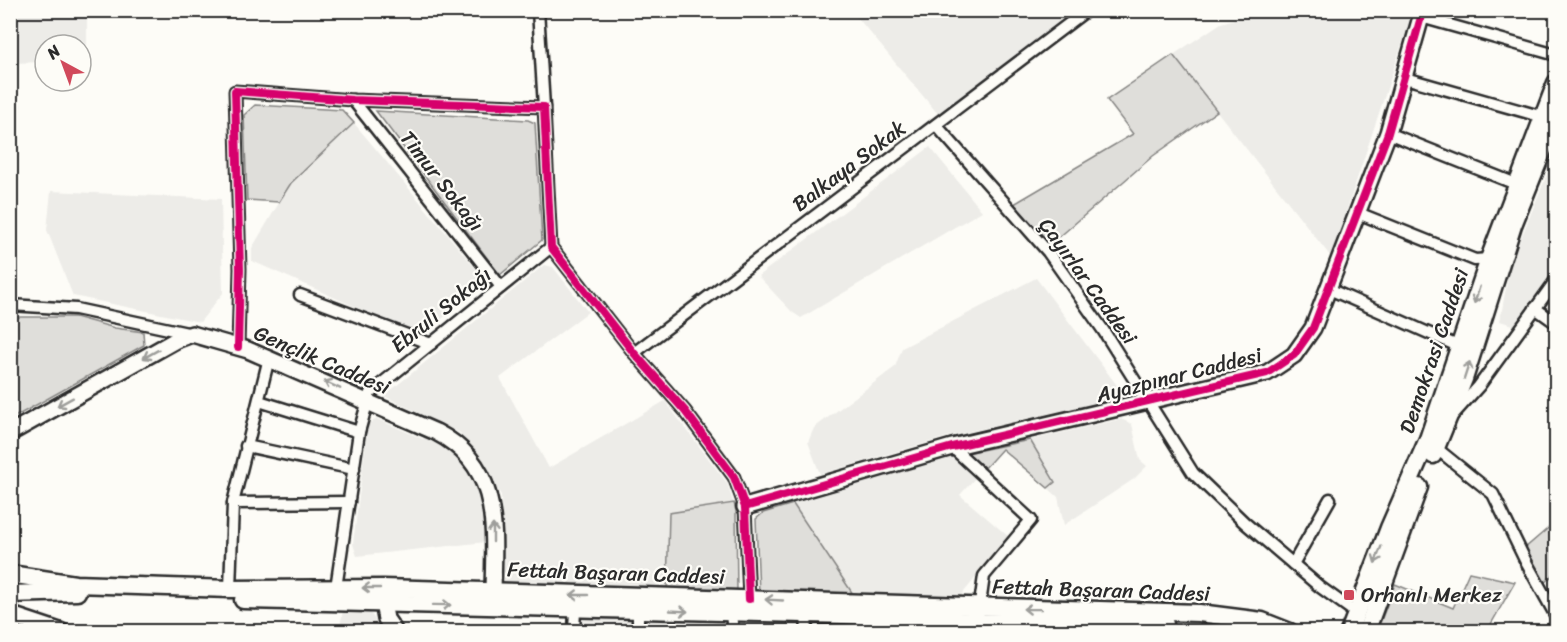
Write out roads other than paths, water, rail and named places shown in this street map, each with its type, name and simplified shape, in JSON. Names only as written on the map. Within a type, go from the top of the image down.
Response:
[{"type":"main road","name":"Demokrasi Caddesi","points":[[1354,627],[1449,420],[1550,118],[1557,83]]},
{"type":"main road","name":"Demokrasi Caddesi","points":[[1354,627],[1389,528],[1428,439],[1516,184],[1550,118]]},
{"type":"main road","name":"Fettah Başaran Caddesi","points":[[10,574],[23,588],[68,592],[574,609],[638,603],[749,599],[978,621]]},
{"type":"main road","name":"Fettah Başaran Caddesi","points":[[23,588],[75,584],[230,590],[336,588],[493,592],[638,603],[730,614],[1091,622],[1148,627],[1204,624],[1268,632]]},
{"type":"main road","points":[[23,588],[17,617],[61,632]]},
{"type":"main road","name":"Fettah Başaran Caddesi","points":[[1091,622],[1199,613],[1262,621],[1290,632]]},
{"type":"street","points":[[538,10],[551,247],[634,353],[685,411],[734,477],[745,507],[749,599]]},
{"type":"street","name":"Balkaya Sokak","points":[[634,353],[1087,10]]},
{"type":"street","points":[[1422,14],[1557,55]]},
{"type":"street","name":"Ayazpınar Caddesi","points":[[745,507],[952,447],[1148,402],[1277,369],[1294,355],[1308,338],[1329,289],[1388,133],[1422,14]]},
{"type":"street","points":[[1405,78],[1550,118]]},
{"type":"street","points":[[238,347],[240,269],[235,91],[353,100],[544,107]]},
{"type":"street","name":"Timur Sokağı","points":[[353,100],[501,287]]},
{"type":"street","name":"Çayırlar Caddesi","points":[[936,125],[1048,252],[1103,330],[1193,473],[1293,564],[1354,627]]},
{"type":"street","points":[[1388,133],[1516,184]]},
{"type":"street","points":[[1358,213],[1474,260],[1489,259]]},
{"type":"street","name":"Ebruli Sokağı","points":[[366,401],[370,393],[551,247]]},
{"type":"street","points":[[1449,420],[1479,386],[1557,280]]},
{"type":"street","points":[[1329,289],[1460,347]]},
{"type":"street","points":[[300,295],[431,344]]},
{"type":"street","name":"Gençlik Caddesi","points":[[10,305],[76,309],[192,334],[238,347],[269,358],[446,438],[456,445],[476,470],[492,506],[493,592]]},
{"type":"street","points":[[1535,308],[1557,323]]},
{"type":"street","points":[[10,433],[176,340],[192,334]]},
{"type":"street","points":[[230,590],[233,503],[269,358]]},
{"type":"street","points":[[259,401],[359,432]]},
{"type":"street","points":[[336,588],[359,432],[366,401]]},
{"type":"street","points":[[246,446],[354,470]]},
{"type":"street","points":[[952,447],[1031,520],[984,576],[978,621]]},
{"type":"street","points":[[1436,448],[1493,494],[1526,562],[1557,616]]},
{"type":"street","points":[[1293,564],[1329,499]]},
{"type":"street","points":[[233,503],[349,502]]},
{"type":"street","points":[[383,603],[386,619],[395,632]]},
{"type":"street","points":[[638,603],[638,632]]},
{"type":"street","points":[[574,609],[574,632]]},
{"type":"street","points":[[730,614],[733,632]]},
{"type":"street","points":[[806,614],[807,632]]},
{"type":"street","points":[[1550,632],[1557,625]]},
{"type":"place","name":"Orhanlı Merkez","points":[[1349,595]]}]
